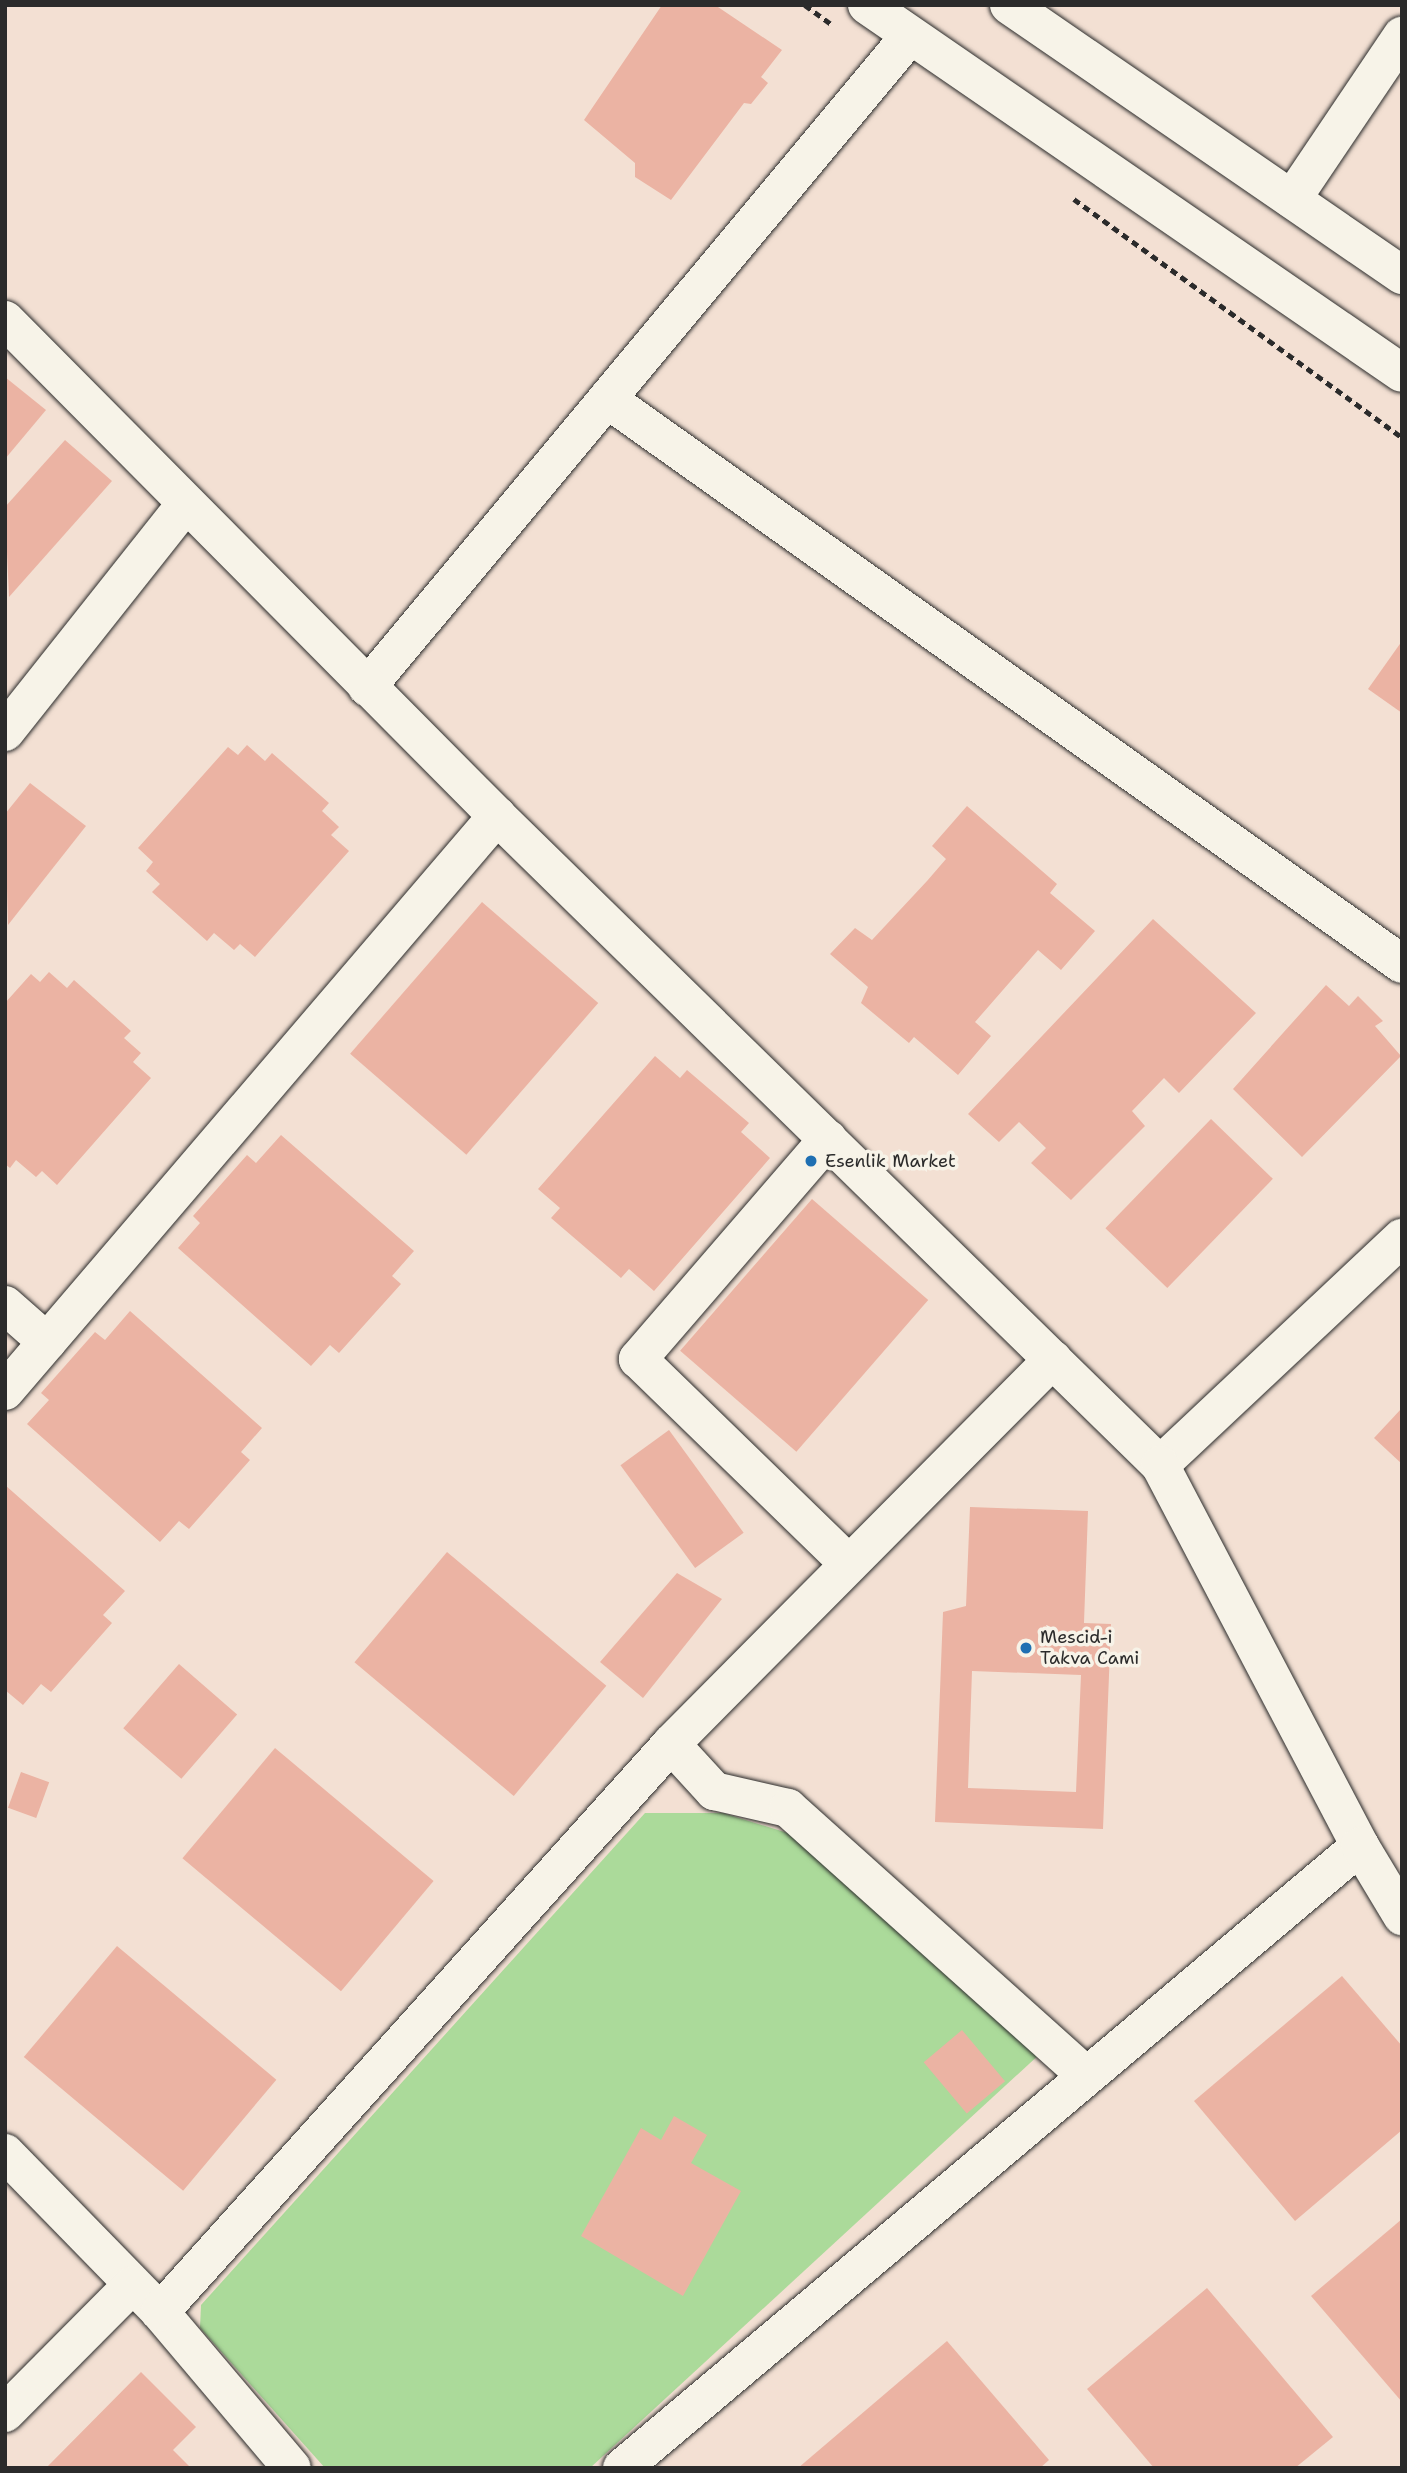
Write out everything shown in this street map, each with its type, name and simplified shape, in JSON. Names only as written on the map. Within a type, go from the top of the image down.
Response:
[{"type":"street","points":[[867,5],[909,37],[1402,373]]},
{"type":"street","points":[[1009,5],[1402,275]]},
{"type":"street","points":[[1292,199],[1402,36]]},
{"type":"street","points":[[367,687],[909,37]]},
{"type":"street","points":[[5,320],[497,816],[1160,1465],[1360,1846],[1402,1916]]},
{"type":"street","points":[[607,399],[1402,964]]},
{"type":"street","points":[[5,732],[186,504]]},
{"type":"street","points":[[5,1391],[497,816]]},
{"type":"street","points":[[828,1139],[638,1359],[849,1564]]},
{"type":"street","points":[[1160,1465],[1402,1238]]},
{"type":"street","points":[[5,1305],[47,1342]]},
{"type":"street","points":[[160,2312],[671,1744],[1053,1359]]},
{"type":"street","points":[[671,1744],[714,1791],[788,1808],[1086,2075]]},
{"type":"street","points":[[622,2468],[662,2453],[1086,2075],[1360,1846]]},
{"type":"street","points":[[5,2153],[160,2312],[292,2468]]},
{"type":"street","points":[[5,2413],[132,2285]]},
{"type":"path","points":[[805,5],[836,27]]},
{"type":"path","points":[[1066,193],[1402,437]]},
{"type":"green space","points":[[645,1813],[723,1813],[804,1838],[1042,2052],[590,2468],[325,2468],[200,2328],[201,2305]]},
{"type":"building","points":[[662,5],[715,5],[782,50],[761,77],[768,83],[751,104],[744,103],[671,200],[635,177],[635,163],[584,120]]},
{"type":"building","points":[[5,377],[46,410],[5,459]]},
{"type":"building","points":[[65,440],[112,481],[9,597],[5,507]]},
{"type":"building","points":[[1402,641],[1402,713],[1368,689]]},
{"type":"building","points":[[247,745],[265,761],[272,753],[329,803],[322,811],[339,827],[331,835],[349,851],[255,957],[240,944],[234,950],[214,933],[207,941],[152,892],[160,884],[146,871],[153,862],[138,848],[228,747],[238,755]]},
{"type":"building","points":[[30,783],[86,826],[8,925],[5,814]]},
{"type":"building","points":[[967,806],[1057,884],[1050,893],[1095,931],[1061,970],[1038,950],[975,1022],[991,1036],[958,1075],[914,1037],[909,1043],[861,1003],[868,987],[830,954],[855,928],[872,940],[927,881],[946,859],[932,846]]},
{"type":"building","points":[[482,902],[598,1003],[466,1155],[350,1054]]},
{"type":"building","points":[[1153,919],[1256,1013],[1179,1093],[1164,1078],[1132,1111],[1145,1126],[1071,1200],[1031,1163],[1046,1148],[1019,1122],[999,1142],[968,1114]]},
{"type":"building","points":[[49,972],[67,988],[74,980],[131,1031],[124,1038],[141,1053],[133,1062],[151,1078],[57,1185],[42,1171],[36,1177],[16,1160],[10,1168],[5,1164],[5,1003],[31,974],[40,982]]},
{"type":"building","points":[[1326,985],[1349,1006],[1358,996],[1383,1021],[1375,1026],[1401,1056],[1302,1157],[1233,1089]]},
{"type":"building","points":[[655,1056],[680,1078],[687,1070],[749,1123],[741,1132],[770,1158],[654,1291],[629,1269],[621,1278],[551,1218],[560,1208],[538,1189]]},
{"type":"building","points":[[1211,1119],[1273,1179],[1167,1288],[1105,1228]]},
{"type":"building","points":[[281,1135],[414,1251],[392,1276],[401,1284],[339,1353],[330,1345],[311,1366],[178,1248],[200,1223],[193,1216],[247,1155],[256,1163]]},
{"type":"building","points":[[812,1199],[928,1300],[796,1452],[680,1351]]},
{"type":"building","points":[[130,1311],[262,1428],[241,1452],[250,1460],[189,1529],[179,1521],[160,1542],[27,1424],[49,1400],[41,1393],[95,1332],[105,1340]]},
{"type":"building","points":[[1402,1408],[1402,1464],[1374,1438]]},
{"type":"building","points":[[669,1430],[744,1533],[695,1568],[620,1465]]},
{"type":"building","points":[[5,1485],[125,1591],[103,1615],[112,1623],[51,1692],[41,1684],[23,1705],[5,1690]]},
{"type":"building","name":"Mescid-i Takva Cami","points":[[970,1507],[1088,1511],[1084,1623],[1111,1624],[1103,1829],[935,1822],[943,1612],[966,1606]],"holes":[[[972,1671],[1081,1675],[1076,1792],[968,1788]]]},
{"type":"building","points":[[447,1552],[606,1686],[514,1796],[354,1662]]},
{"type":"building","points":[[677,1573],[722,1599],[643,1698],[600,1662]]},
{"type":"building","points":[[179,1664],[237,1715],[181,1779],[123,1728]]},
{"type":"building","points":[[275,1748],[434,1881],[341,1991],[182,1858]]},
{"type":"building","points":[[21,1772],[49,1782],[36,1818],[8,1808]]},
{"type":"building","points":[[117,1946],[276,2080],[183,2191],[24,2057]]},
{"type":"building","points":[[1342,1976],[1402,2046],[1402,2130],[1295,2221],[1194,2101]]},
{"type":"building","points":[[962,2030],[1005,2081],[967,2113],[924,2062]]},
{"type":"building","points":[[674,2116],[707,2135],[691,2163],[741,2191],[683,2296],[581,2236],[641,2128],[661,2140]]},
{"type":"building","points":[[1402,2219],[1402,2402],[1311,2296]]},
{"type":"building","points":[[1207,2288],[1333,2437],[1295,2468],[1154,2468],[1087,2389]]},
{"type":"building","points":[[947,2341],[1049,2460],[1040,2468],[798,2468]]},
{"type":"building","points":[[141,2372],[196,2427],[173,2450],[191,2468],[46,2468]]},
{"type":"place","name":"Esenlik Market","points":[[811,1161]]},
{"type":"place","name":"Mescid-i Takva Cami","points":[[1026,1648]]}]
